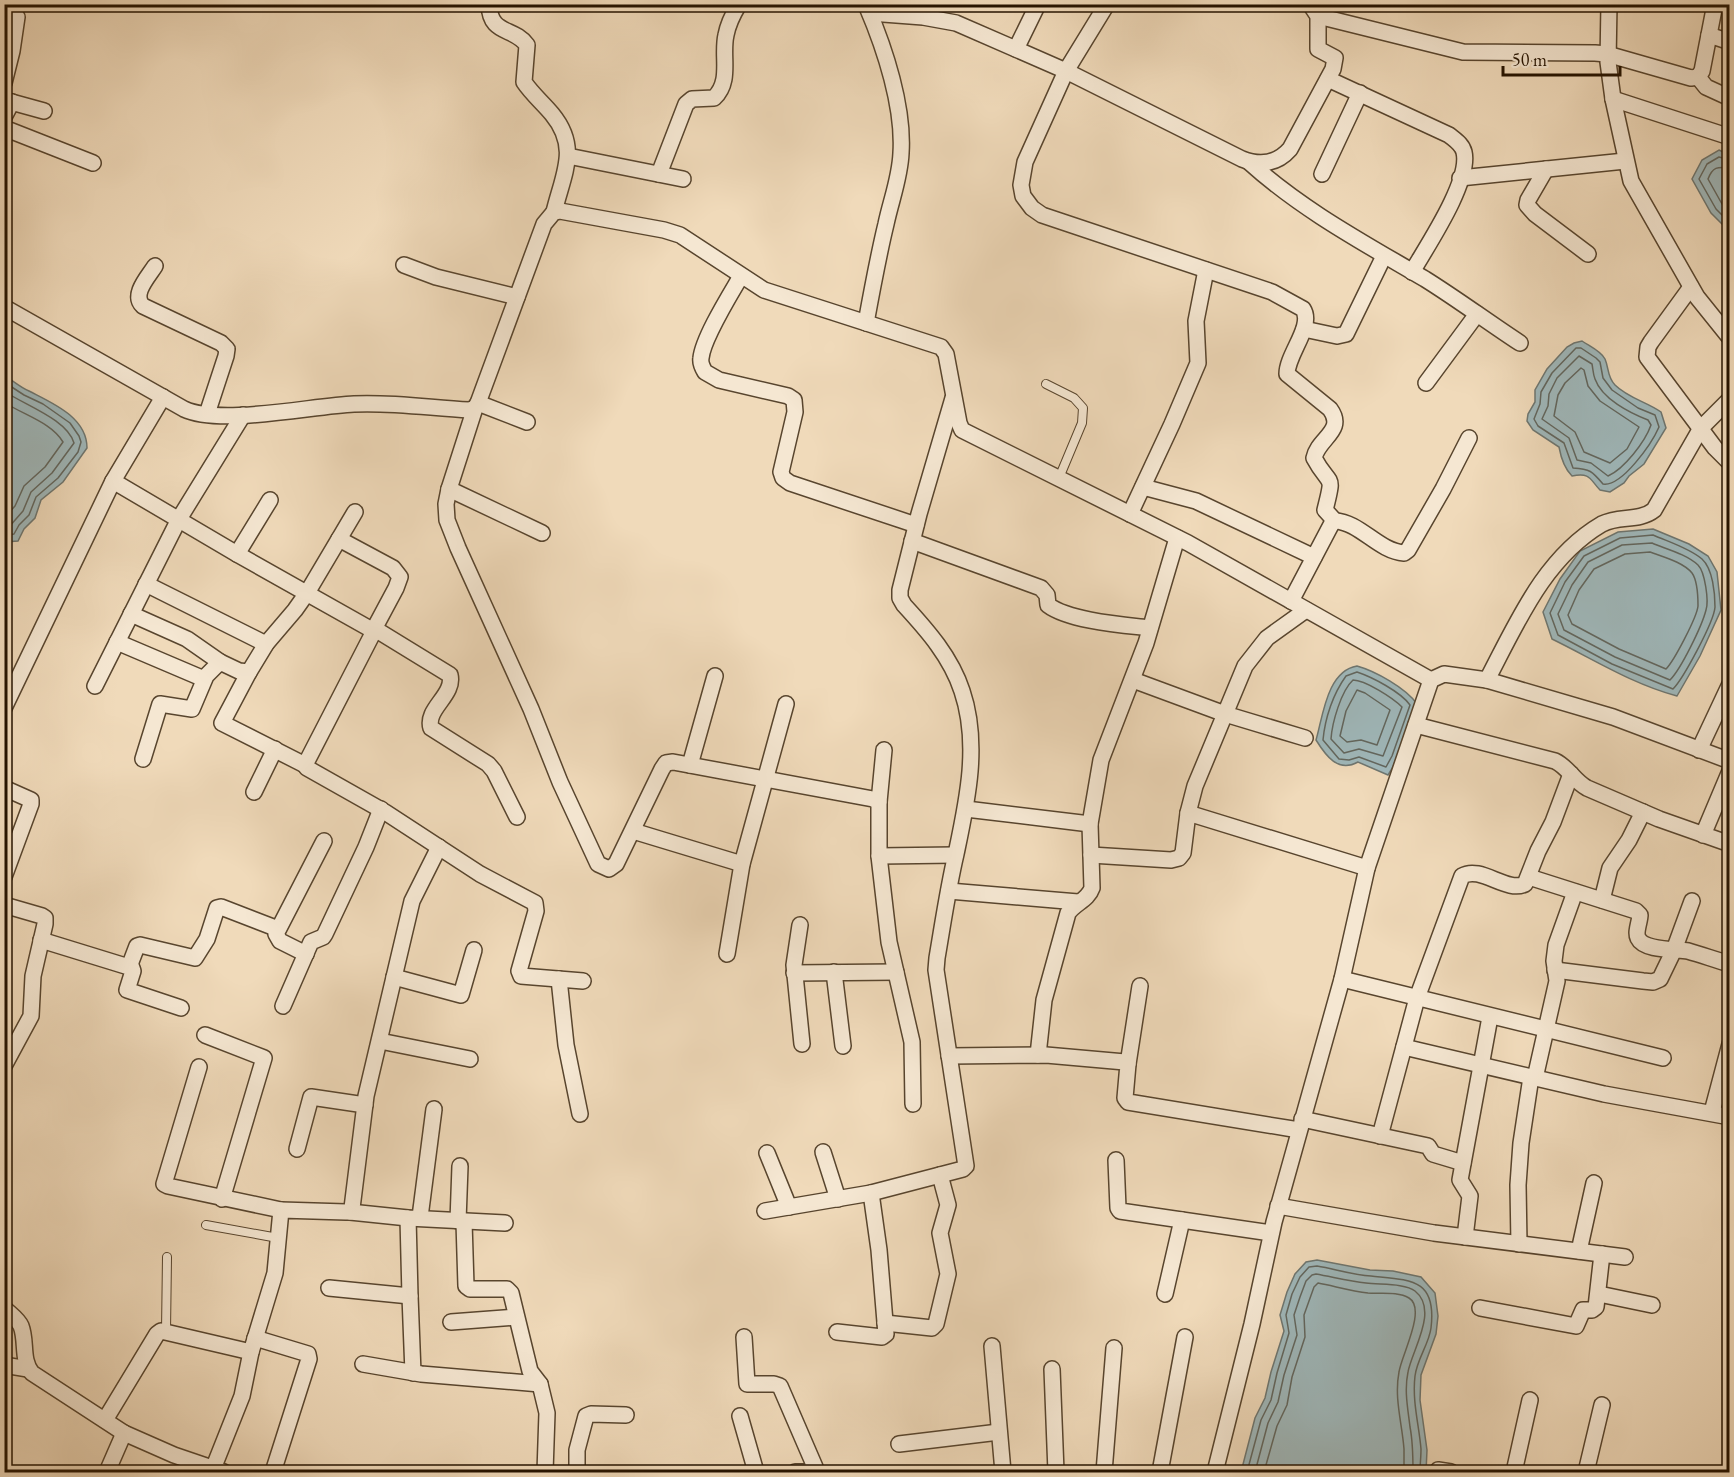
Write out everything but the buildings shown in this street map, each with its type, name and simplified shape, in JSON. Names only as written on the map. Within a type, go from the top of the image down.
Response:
[{"type":"street","points":[[489,4],[489,14],[493,23],[527,45],[524,82],[561,126],[569,146],[554,212],[544,224],[449,489],[446,504],[447,520],[526,698],[560,782],[598,864],[609,869],[614,868],[666,764],[673,762],[873,799],[879,802]]},
{"type":"street","points":[[659,174],[686,104],[692,99],[714,99],[719,92],[726,71],[725,38],[739,4]]},
{"type":"street","points":[[1017,49],[1038,4]]},
{"type":"street","points":[[1107,4],[1066,71],[1025,162],[1021,184],[1023,196],[1028,202],[1042,215],[1272,292],[1292,301],[1306,313],[1304,329],[1289,361],[1287,374],[1311,392],[1335,416],[1333,429],[1315,452],[1314,458],[1331,481],[1332,487],[1325,510],[1328,516],[1335,521],[1345,524],[1392,550],[1404,553],[1443,489],[1469,438]]},
{"type":"street","points":[[1609,4],[1607,54],[1612,99],[1631,181],[1691,287],[1730,338]]},
{"type":"street","points":[[1698,77],[1702,71],[1715,4]]},
{"type":"street","points":[[866,323],[886,222],[898,181],[902,151],[900,122],[893,85],[878,31],[868,9],[931,11],[1066,71],[1250,162],[1285,192],[1346,234],[1412,272],[1520,343]]},
{"type":"street","points":[[1250,162],[1262,164],[1285,155],[1333,69],[1335,58],[1318,49],[1314,10],[1463,52],[1607,54],[1682,76],[1698,77],[1706,87],[1730,98]]},
{"type":"street","points":[[4,83],[17,16]]},
{"type":"street","points":[[1709,35],[1730,42]]},
{"type":"street","points":[[1328,79],[1408,115],[1456,141],[1465,154],[1460,178],[1451,202],[1412,272]]},
{"type":"street","points":[[1322,174],[1360,93]]},
{"type":"street","points":[[1612,99],[1730,137]]},
{"type":"street","points":[[4,117],[8,101],[44,111]]},
{"type":"street","points":[[4,128],[93,163]]},
{"type":"street","points":[[568,156],[683,179]]},
{"type":"street","points":[[1460,178],[1625,161]]},
{"type":"street","points":[[1546,169],[1527,205],[1535,214],[1588,254]]},
{"type":"street","points":[[554,212],[560,211],[671,231],[764,290],[941,347],[946,354],[962,430],[1177,538],[1431,680]]},
{"type":"street","points":[[1304,329],[1337,336],[1346,334],[1384,255]]},
{"type":"street","points":[[404,265],[436,277],[517,297]]},
{"type":"street","points":[[155,266],[141,290],[138,302],[220,343],[227,349],[207,414]]},
{"type":"street","points":[[1130,514],[1198,363],[1196,321],[1206,270]]},
{"type":"street","points":[[741,276],[718,316],[700,358],[705,372],[719,380],[788,396],[794,400],[795,412],[781,472],[783,478],[790,483],[916,525]]},
{"type":"street","points":[[1691,287],[1651,342],[1646,353],[1650,362],[1715,448],[1730,463]]},
{"type":"street","points":[[4,307],[190,412],[243,415],[353,404],[469,410],[477,406],[527,422]]},
{"type":"street","points":[[1425,383],[1477,314]]},
{"type":"street","points":[[765,1211],[871,1193],[963,1169],[966,1166],[936,970],[955,855],[966,809],[970,740],[969,714],[962,689],[938,644],[904,605],[900,597],[902,577],[954,395]]},
{"type":"street","points":[[4,708],[113,481],[163,397]]},
{"type":"street","points":[[1487,680],[1524,611],[1559,559],[1573,544],[1604,524],[1613,520],[1646,516],[1654,510],[1701,428],[1730,399]]},
{"type":"street","points":[[95,686],[179,519],[243,415]]},
{"type":"street","points":[[113,481],[450,675],[450,684],[430,720],[431,728],[494,771],[517,817]]},
{"type":"street","points":[[1143,487],[1196,501],[1314,557]]},
{"type":"street","points":[[449,489],[542,533]]},
{"type":"street","points":[[237,554],[270,500]]},
{"type":"street","points":[[355,512],[307,593],[266,644],[222,723],[305,765],[381,809],[480,874],[535,903],[536,911],[519,970],[520,974],[524,977],[583,981]]},
{"type":"street","points":[[1291,601],[1335,521]]},
{"type":"street","points":[[1038,1055],[1046,991],[1068,913],[1090,894],[1092,888],[1090,824],[1101,760],[1133,680],[1177,538]]},
{"type":"street","points":[[305,765],[400,577],[393,568],[339,539]]},
{"type":"street","points":[[912,541],[1041,588],[1047,595],[1048,605],[1059,611],[1094,620],[1150,628]]},
{"type":"street","points":[[146,584],[266,644]]},
{"type":"street","points":[[1092,855],[1171,860],[1179,858],[1184,844],[1188,813],[1195,786],[1245,666],[1273,632],[1306,610]]},
{"type":"street","points":[[131,614],[187,639],[220,662],[239,671],[249,672]]},
{"type":"street","points":[[117,642],[204,679]]},
{"type":"street","points":[[143,759],[160,704],[192,709],[204,679],[220,662]]},
{"type":"street","points":[[1215,1473],[1252,1324],[1271,1233],[1342,979],[1367,868],[1431,680],[1444,674],[1487,680],[1613,717],[1730,761]]},
{"type":"street","points":[[690,765],[715,676]]},
{"type":"street","points":[[1133,680],[1226,714],[1305,738]]},
{"type":"street","points":[[1699,750],[1730,684]]},
{"type":"street","points":[[727,954],[742,864],[786,704]]},
{"type":"street","points":[[1416,725],[1555,761],[1581,784],[1643,812],[1730,844]]},
{"type":"street","points":[[254,792],[275,749]]},
{"type":"street","points":[[884,750],[879,802],[879,856],[889,942],[912,1042],[913,1104]]},
{"type":"street","points":[[1703,835],[1730,771]]},
{"type":"street","points":[[1380,1136],[1417,998],[1462,876],[1472,874],[1521,886],[1525,884],[1553,822],[1571,774]]},
{"type":"street","points":[[4,788],[31,800],[4,877]]},
{"type":"street","points":[[283,1006],[311,942],[326,934],[381,809]]},
{"type":"street","points":[[966,809],[1090,824]]},
{"type":"street","points":[[1602,900],[1610,867],[1629,840],[1643,812]]},
{"type":"street","points":[[1188,813],[1367,868]]},
{"type":"street","points":[[633,831],[742,864]]},
{"type":"street","points":[[306,954],[277,938],[278,928],[324,841]]},
{"type":"street","points":[[351,1212],[365,1105],[412,901],[439,847]]},
{"type":"street","points":[[879,856],[955,855]]},
{"type":"street","points":[[1529,877],[1639,913],[1638,938],[1642,943],[1661,949],[1694,953],[1730,964]]},
{"type":"street","points":[[949,891],[1078,902]]},
{"type":"street","points":[[1520,1244],[1518,1185],[1520,1154],[1533,1078],[1547,1030],[1557,981],[1554,962],[1556,945],[1575,892]]},
{"type":"street","points":[[1555,970],[1653,982],[1660,979],[1674,950],[1692,901]]},
{"type":"street","points":[[4,905],[45,918],[33,976],[31,1016],[4,1066]]},
{"type":"street","points":[[129,967],[137,946],[140,945],[195,958],[207,939],[217,908],[221,907],[278,928]]},
{"type":"street","points":[[800,925],[794,973],[802,1044]]},
{"type":"street","points":[[41,940],[129,967],[133,969],[127,990],[181,1008]]},
{"type":"street","points":[[394,977],[460,995],[474,950]]},
{"type":"street","points":[[834,972],[843,1046]]},
{"type":"street","points":[[794,973],[896,972]]},
{"type":"street","points":[[559,979],[566,1045],[580,1114]]},
{"type":"street","points":[[1342,979],[1663,1058]]},
{"type":"street","points":[[1140,986],[1128,1064],[1125,1098],[1128,1102],[1380,1136],[1428,1146],[1433,1154],[1463,1163]]},
{"type":"street","points":[[1466,1237],[1470,1196],[1461,1184],[1463,1163],[1490,1017]]},
{"type":"street","points":[[205,1035],[264,1058],[222,1199]]},
{"type":"street","points":[[380,1041],[470,1059]]},
{"type":"street","points":[[1712,1112],[1730,1044]]},
{"type":"street","points":[[1404,1047],[1643,1102],[1712,1112],[1730,1117]]},
{"type":"street","points":[[949,1056],[1038,1055],[1128,1064]]},
{"type":"street","points":[[200,1067],[164,1184],[222,1199],[281,1210],[351,1212],[505,1223]]},
{"type":"street","points":[[297,1149],[311,1097],[365,1105]]},
{"type":"street","points":[[413,1373],[410,1296],[414,1217],[434,1109]]},
{"type":"street","points":[[823,1152],[838,1199]]},
{"type":"street","points":[[768,1153],[789,1207]]},
{"type":"street","points":[[1116,1160],[1120,1211],[1271,1233]]},
{"type":"street","points":[[460,1166],[466,1286],[470,1289],[507,1289],[511,1293],[530,1371],[540,1384],[547,1417],[545,1473]]},
{"type":"street","points":[[885,1323],[932,1328],[936,1324],[948,1274],[940,1233],[948,1204],[940,1175]]},
{"type":"street","points":[[1579,1251],[1594,1183]]},
{"type":"street","points":[[837,1332],[882,1337],[886,1334],[879,1250],[871,1193]]},
{"type":"street","points":[[1278,1206],[1466,1237],[1625,1257]]},
{"type":"street","points":[[4,1308],[22,1328],[28,1368],[32,1373],[124,1433],[218,1471],[242,1396],[253,1345],[275,1273],[281,1210]]},
{"type":"street","points":[[1165,1294],[1182,1220]]},
{"type":"street","points":[[1480,1308],[1574,1326],[1578,1324],[1582,1310],[1595,1309],[1599,1294],[1602,1254]]},
{"type":"street","points":[[329,1288],[410,1296]]},
{"type":"street","points":[[1599,1294],[1652,1305]]},
{"type":"street","points":[[451,1322],[516,1317]]},
{"type":"street","points":[[105,1420],[161,1331],[308,1354],[309,1359],[273,1473]]},
{"type":"street","points":[[744,1337],[747,1384],[780,1386],[815,1467],[811,1472],[795,1473]]},
{"type":"street","points":[[1160,1473],[1185,1337]]},
{"type":"street","points":[[992,1346],[1002,1473]]},
{"type":"street","points":[[1104,1473],[1114,1348]]},
{"type":"street","points":[[363,1364],[413,1373],[540,1384]]},
{"type":"street","points":[[4,1365],[28,1368]]},
{"type":"street","points":[[1052,1369],[1056,1473]]},
{"type":"street","points":[[1514,1473],[1530,1400]]},
{"type":"street","points":[[1586,1473],[1602,1405]]},
{"type":"street","points":[[577,1473],[577,1450],[586,1416],[591,1414],[626,1415]]},
{"type":"street","points":[[740,1416],[756,1473]]},
{"type":"street","points":[[899,1444],[999,1432]]},
{"type":"street","points":[[107,1473],[124,1433]]},
{"type":"lane","points":[[1046,384],[1074,398],[1083,408],[1082,423],[1059,478]]},
{"type":"lane","points":[[206,1225],[278,1238]]},
{"type":"lane","points":[[166,1331],[167,1257]]},
{"type":"water","points":[[1719,150],[1729,155],[1729,231],[1711,213],[1692,179],[1702,160]]},
{"type":"water","points":[[1582,341],[1603,356],[1615,385],[1661,412],[1666,428],[1644,464],[1624,483],[1610,492],[1600,490],[1587,476],[1572,476],[1563,463],[1559,447],[1533,430],[1527,421],[1535,402],[1535,390],[1547,369],[1567,347]]},
{"type":"water","points":[[4,375],[22,388],[67,412],[81,428],[87,448],[63,482],[41,500],[35,518],[24,529],[18,541],[5,542]]},
{"type":"water","points":[[1653,529],[1689,544],[1708,556],[1717,572],[1721,610],[1700,656],[1677,696],[1628,678],[1552,639],[1543,612],[1560,579],[1580,551],[1618,532]]},
{"type":"water","points":[[1357,666],[1390,681],[1406,692],[1417,704],[1388,775],[1358,762],[1351,765],[1339,764],[1328,757],[1316,740],[1324,707],[1333,685],[1339,676]]},
{"type":"water","points":[[1317,1260],[1421,1277],[1435,1293],[1438,1316],[1436,1334],[1421,1375],[1420,1400],[1427,1450],[1426,1472],[1241,1472],[1255,1418],[1265,1398],[1284,1331],[1280,1315],[1287,1292],[1295,1274],[1306,1262]]}]
